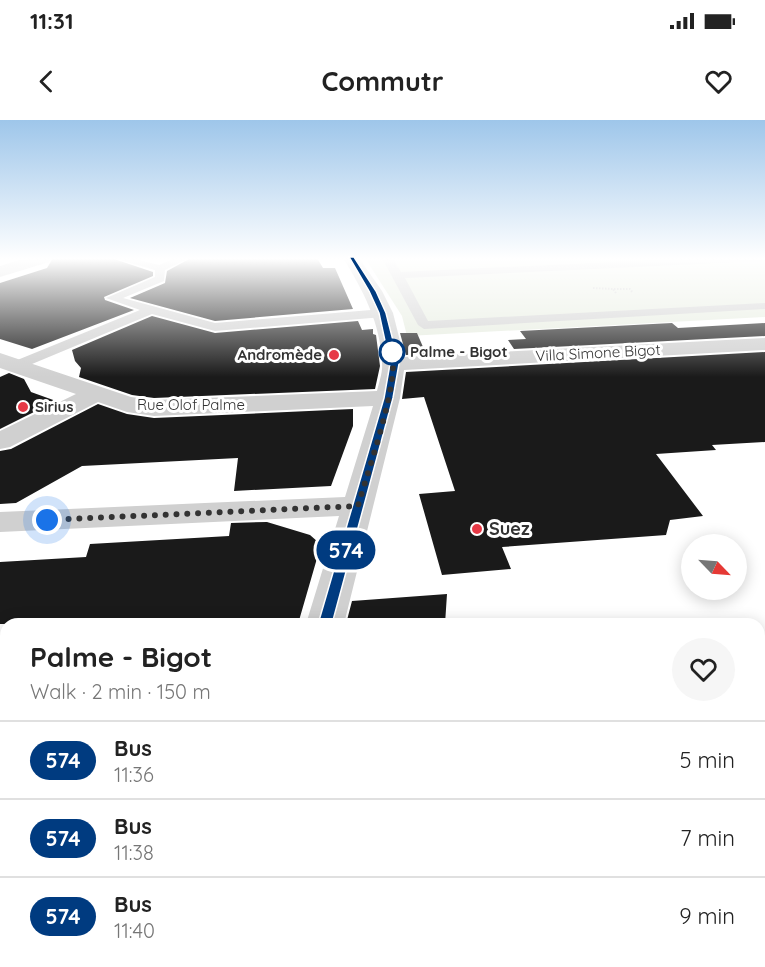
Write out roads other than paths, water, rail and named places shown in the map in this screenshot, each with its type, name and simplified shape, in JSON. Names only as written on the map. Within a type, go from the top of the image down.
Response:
[{"type":"street","points":[[327,618],[388,398],[394,364],[383,313],[376,298]]},
{"type":"street","name":"Villa Simone Bigot","points":[[394,364],[765,344]]},
{"type":"street","name":"Rue Olof Palme","points":[[8,363],[127,404],[154,408],[388,398]]},
{"type":"street","points":[[0,441],[96,394]]},
{"type":"street","points":[[0,522],[358,506]]},
{"type":"lane","points":[[113,298],[215,327],[383,313]]},
{"type":"lane","points":[[410,298],[424,325],[765,306]]},
{"type":"lane","points":[[8,363],[151,309]]},
{"type":"place","name":"Palme - Bigot","points":[[392,352]]},
{"type":"place","name":"Andromède","points":[[334,355]]},
{"type":"place","name":"Sirius","points":[[23,407]]},
{"type":"place","name":"Suez","points":[[477,529]]}]
